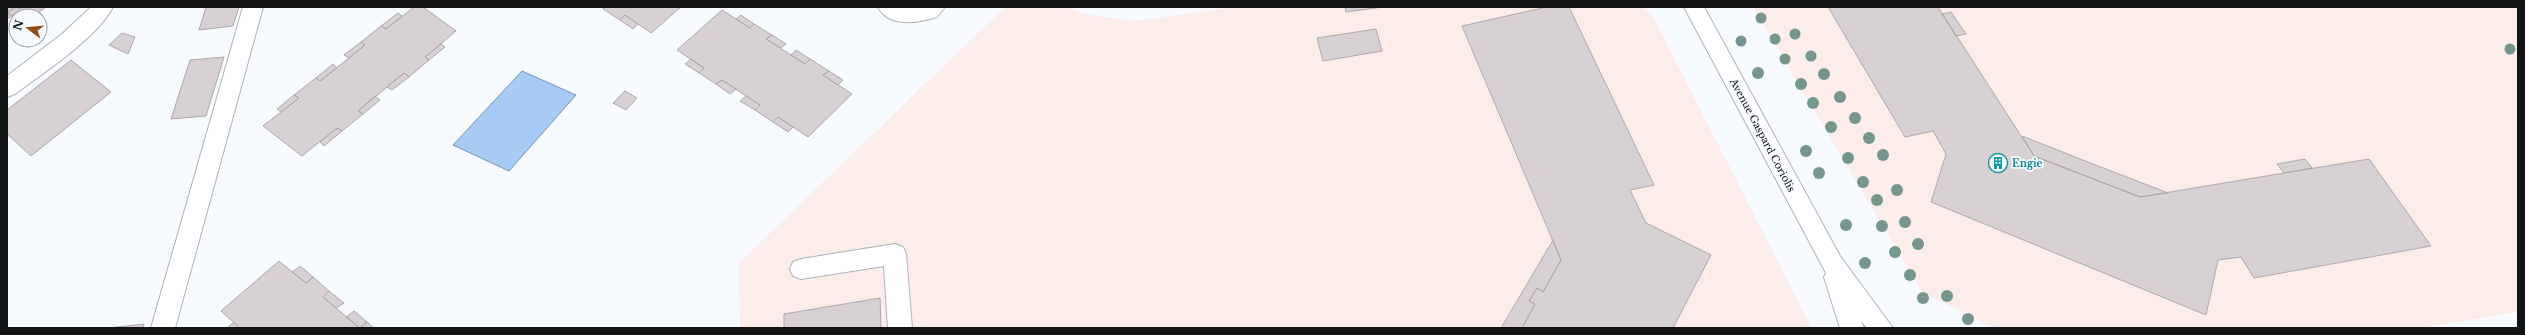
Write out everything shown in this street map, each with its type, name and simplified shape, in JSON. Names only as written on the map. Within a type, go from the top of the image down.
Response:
[{"type":"street","points":[[7,88],[91,22],[103,7]]},
{"type":"street","points":[[163,328],[253,7]]},
{"type":"street","points":[[888,7],[902,16],[930,12],[935,7]]},
{"type":"street","name":"Avenue Gaspard Coriolis","points":[[1694,7],[1832,263],[1881,328]]},
{"type":"street","points":[[801,269],[895,254],[900,328]]},
{"type":"street","name":"Avenue Gaspard Coriolis","points":[[1832,263],[1852,328]]},
{"type":"shaded area","points":[[1005,7],[1067,7],[1083,14],[1135,21],[1235,7],[1643,7],[1654,19],[1812,328],[740,328],[739,263]]},
{"type":"shaded area","points":[[1753,7],[2518,7],[2518,312],[2421,328],[1993,328],[1922,292]]},
{"type":"water","points":[[522,71],[576,95],[509,171],[453,145]]},
{"type":"building","points":[[7,7],[15,7],[8,8],[7,13]]},
{"type":"building","points":[[18,7],[46,7],[45,8]]},
{"type":"building","points":[[206,7],[239,7],[233,26],[199,30]]},
{"type":"building","points":[[414,7],[423,7],[456,31],[425,57],[429,60],[409,77],[404,73],[358,111],[363,114],[342,131],[337,128],[302,156],[263,126],[299,98],[294,95],[316,78],[320,81],[365,45],[361,42],[381,26],[386,29]]},
{"type":"building","points":[[605,7],[681,7],[651,33],[625,15],[620,20],[603,9]]},
{"type":"building","points":[[1345,7],[1383,7],[1346,12]]},
{"type":"building","points":[[1547,7],[1569,7],[1654,185],[1630,190],[1646,223],[1711,255],[1673,328],[1522,328],[1535,304],[1529,301],[1537,288],[1543,292],[1561,260],[1462,26]]},
{"type":"building","name":"Engie","points":[[1828,7],[1938,7],[2034,156],[2140,197],[2369,159],[2431,246],[2254,278],[2241,257],[2218,260],[2206,315],[1931,202],[1946,154],[1933,131],[1905,137]]},
{"type":"building","points":[[722,10],[750,28],[754,24],[772,35],[766,39],[805,64],[810,59],[829,71],[823,75],[852,94],[808,137],[778,117],[773,122],[755,110],[760,105],[722,80],[716,84],[699,73],[704,68],[677,50]]},
{"type":"building","points":[[1951,12],[1966,34],[1956,36],[1942,14]]},
{"type":"building","points":[[398,13],[402,16],[386,29],[381,26]]},
{"type":"building","points":[[625,15],[638,24],[633,29],[620,20]]},
{"type":"building","points":[[741,15],[754,24],[750,28],[736,19]]},
{"type":"building","points":[[1376,29],[1382,51],[1323,61],[1317,38]]},
{"type":"building","points":[[122,33],[135,37],[128,54],[109,45]]},
{"type":"building","points":[[772,35],[786,44],[781,48],[766,39]]},
{"type":"building","points":[[361,42],[365,45],[349,58],[344,55]]},
{"type":"building","points":[[441,44],[445,47],[429,60],[425,57]]},
{"type":"building","points":[[796,50],[810,59],[805,64],[791,55]]},
{"type":"building","points":[[224,57],[206,116],[171,119],[190,60]]},
{"type":"building","points":[[691,59],[704,68],[699,73],[685,64]]},
{"type":"building","points":[[71,60],[111,92],[31,156],[7,134],[7,110]]},
{"type":"building","points":[[333,64],[337,68],[320,81],[316,78]]},
{"type":"building","points":[[829,71],[843,80],[838,85],[823,75]]},
{"type":"building","points":[[404,73],[409,77],[392,90],[387,87]]},
{"type":"building","points":[[722,80],[736,89],[730,94],[716,84]]},
{"type":"building","points":[[625,91],[637,98],[626,110],[613,103]]},
{"type":"building","points":[[294,95],[299,98],[281,112],[277,109]]},
{"type":"building","points":[[375,96],[380,100],[363,114],[358,111]]},
{"type":"building","points":[[746,96],[760,105],[755,110],[740,101]]},
{"type":"building","points":[[778,117],[793,127],[788,132],[773,122]]},
{"type":"building","points":[[337,128],[342,131],[324,146],[320,142]]},
{"type":"building","points":[[2022,136],[2168,193],[2140,197],[2034,156]]},
{"type":"building","points":[[2305,159],[2312,168],[2284,173],[2277,164]]},
{"type":"building","points":[[1553,240],[1561,260],[1543,292],[1537,288],[1529,301],[1535,304],[1522,328],[1501,328]]},
{"type":"building","points":[[279,261],[306,283],[313,277],[329,291],[323,297],[360,328],[240,328],[221,311]]},
{"type":"building","points":[[300,266],[313,277],[306,283],[292,272]]},
{"type":"building","points":[[329,291],[344,303],[336,308],[323,297]]},
{"type":"building","points":[[880,298],[881,328],[784,328],[784,314]]},
{"type":"building","points":[[354,311],[367,322],[360,328],[346,317]]},
{"type":"building","points":[[234,322],[240,328],[227,328]]},
{"type":"building","points":[[367,322],[374,328],[360,328]]},
{"type":"building","points":[[144,324],[143,328],[108,328]]},
{"type":"place","name":"Engie","points":[[1998,163]]}]
